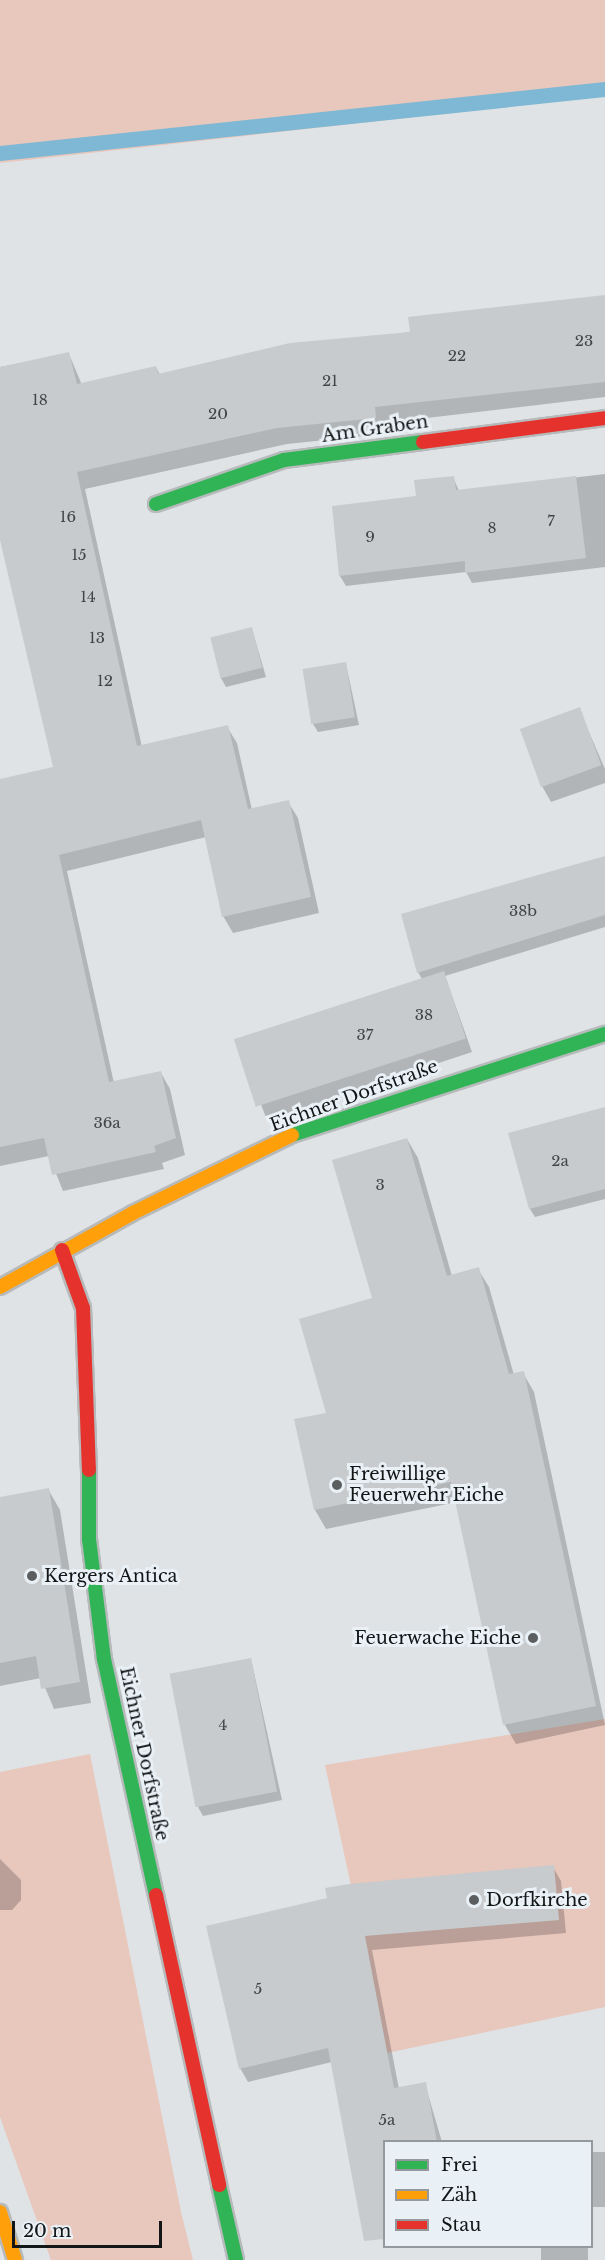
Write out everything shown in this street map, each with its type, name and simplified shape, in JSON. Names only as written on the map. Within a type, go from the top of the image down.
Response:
[{"type":"street","name":"Am Graben","points":[[156,504],[284,460],[605,418]]},
{"type":"street","name":"Eichner Dorfstraße","points":[[0,1287],[62,1250],[301,1131],[605,1034]]},
{"type":"street","name":"Eichner Dorfstraße","points":[[62,1250],[83,1308],[89,1362],[89,1539],[105,1659],[236,2260]]},
{"type":"street","points":[[0,2212],[15,2260]]},
{"type":"shaded area","points":[[0,0],[605,0],[605,96],[0,163]]},
{"type":"shaded area","points":[[605,1719],[605,2007],[387,2053],[325,1765]]},
{"type":"shaded area","points":[[90,1754],[181,2212],[193,2260],[51,2260],[0,2117],[0,1772]]},
{"type":"building","points":[[605,295],[605,382],[375,407],[376,418],[277,428],[77,472],[137,746],[228,725],[248,809],[289,800],[311,897],[222,917],[201,820],[59,855],[109,1082],[161,1071],[176,1138],[154,1146],[156,1152],[52,1175],[44,1138],[0,1147],[0,779],[53,767],[0,540],[0,367],[69,352],[77,384],[156,366],[158,374],[290,343],[410,332],[408,317]]},
{"type":"building","points":[[454,476],[456,490],[576,476],[586,558],[465,573],[465,561],[339,576],[332,506],[416,496],[414,480]]},
{"type":"building","points":[[252,627],[262,668],[220,678],[210,637]]},
{"type":"building","points":[[346,662],[355,717],[311,724],[303,669]]},
{"type":"building","points":[[580,707],[601,765],[541,787],[520,729]]},
{"type":"building","points":[[605,856],[605,915],[417,973],[401,914]]},
{"type":"building","points":[[444,971],[466,1039],[256,1107],[234,1039]]},
{"type":"building","points":[[605,1107],[605,1189],[529,1209],[508,1133]]},
{"type":"building","points":[[407,1138],[447,1276],[479,1267],[509,1374],[524,1371],[596,1706],[503,1725],[451,1482],[314,1510],[294,1419],[326,1413],[299,1319],[372,1298],[332,1160]]},
{"type":"building","name":"Kergers Antica","points":[[49,1488],[80,1682],[41,1689],[36,1656],[0,1663],[0,1497]]},
{"type":"building","points":[[251,1658],[277,1792],[195,1807],[170,1674]]},
{"type":"building","points":[[554,1865],[559,1920],[365,1936],[394,2088],[426,2082],[437,2140],[383,2140],[383,2239],[364,2241],[328,2048],[239,2069],[206,1926],[327,1898],[325,1888]]},
{"type":"waterway","points":[[0,153],[605,89]]},
{"type":"traffic: fast","points":[[156,504],[284,460],[423,442]]},
{"type":"traffic: fast","points":[[292,1135],[605,1034]]},
{"type":"traffic: fast","points":[[89,1470],[89,1539],[104,1659],[156,1895]]},
{"type":"traffic: fast","points":[[219,2185],[236,2260]]},
{"type":"traffic: slow","points":[[0,1287],[133,1213],[292,1135]]},
{"type":"traffic: slow","points":[[0,2212],[15,2260]]},
{"type":"traffic: jam","points":[[423,442],[605,418]]},
{"type":"traffic: jam","points":[[62,1250],[83,1308],[89,1470]]},
{"type":"traffic: jam","points":[[156,1895],[219,2185]]},
{"type":"place","name":"Freiwillige Feuerwehr Eiche","points":[[337,1485]]},
{"type":"place","name":"Kergers Antica","points":[[32,1576]]},
{"type":"place","name":"Feuerwache Eiche","points":[[533,1638]]},
{"type":"place","name":"Dorfkirche","points":[[474,1900]]}]
